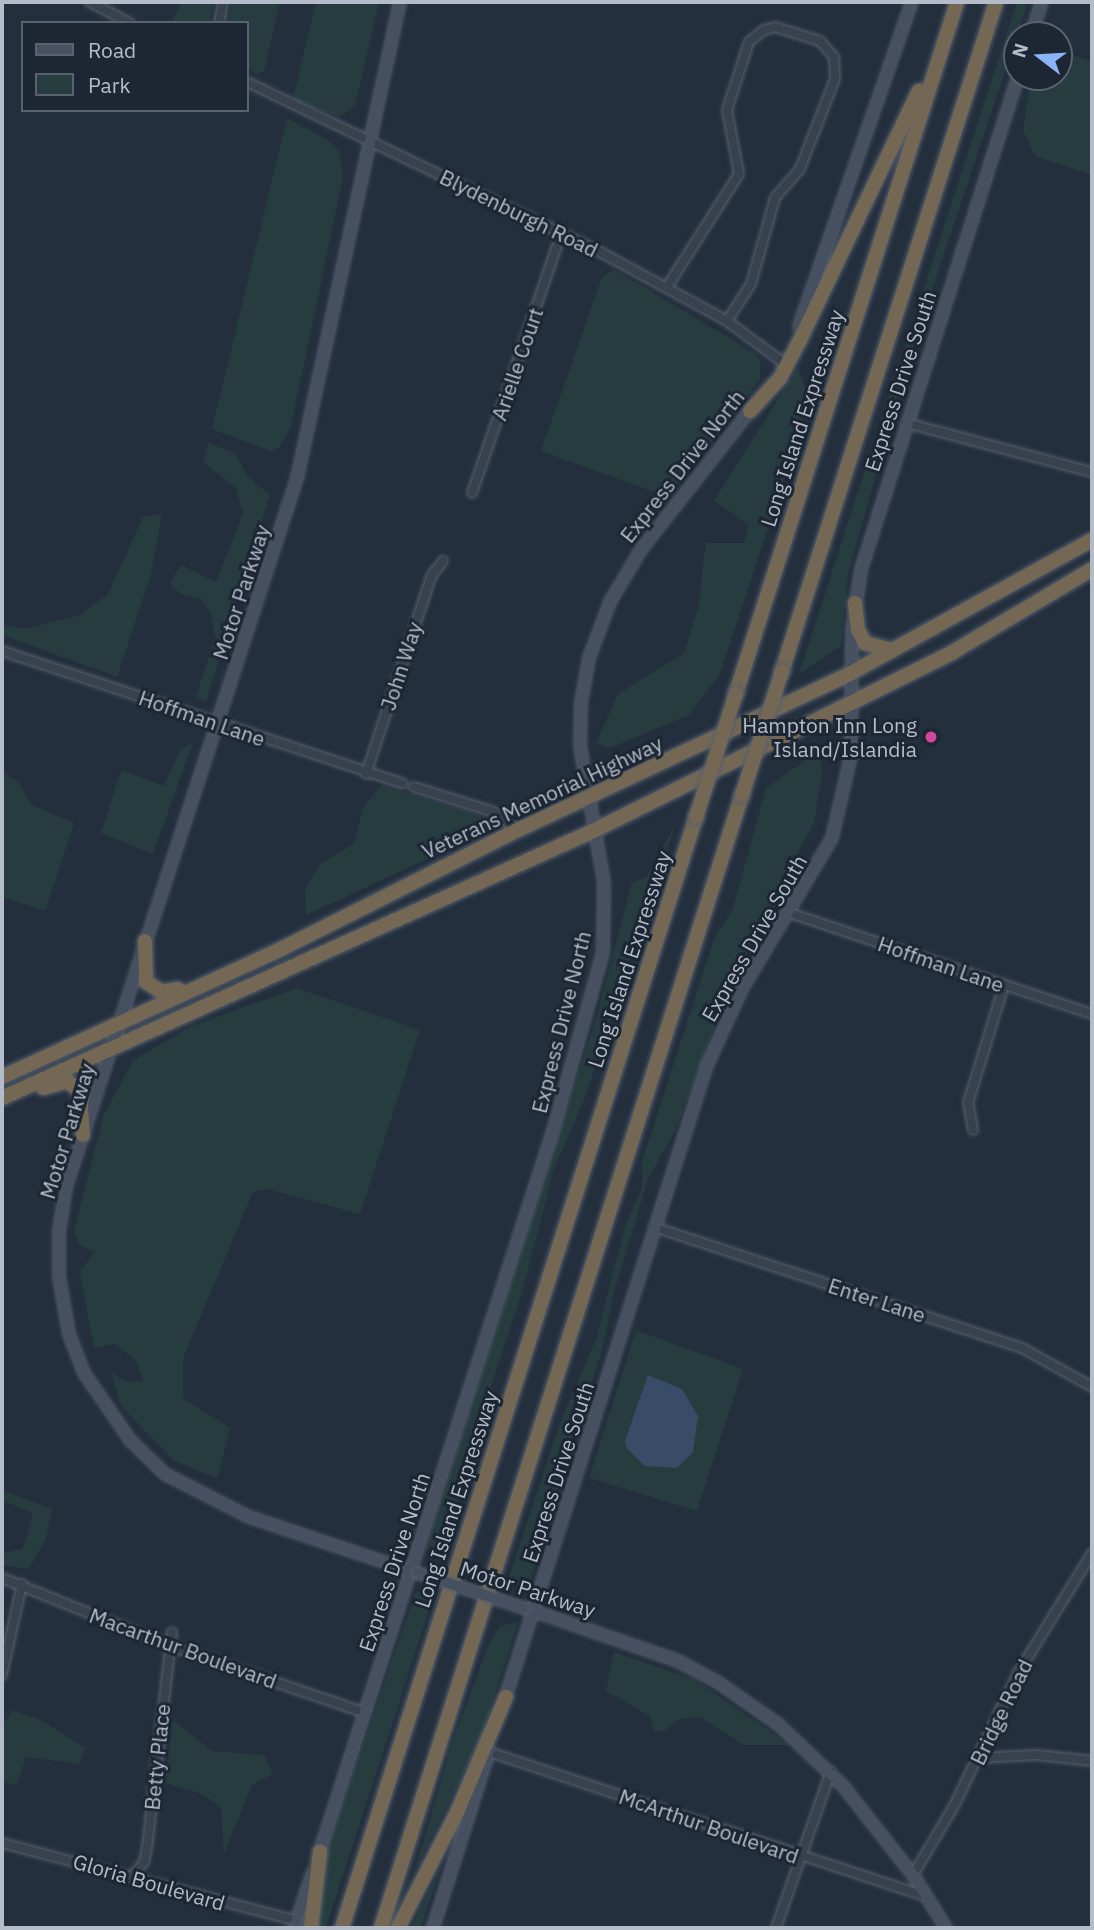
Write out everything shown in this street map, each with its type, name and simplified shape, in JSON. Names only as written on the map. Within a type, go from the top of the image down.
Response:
[{"type":"highway","points":[[750,411],[780,377],[800,341],[909,116],[955,2]]},
{"type":"highway","name":"Long Island Expressway","points":[[342,1928],[955,2]]},
{"type":"highway","points":[[381,1928],[996,2]]},
{"type":"highway","name":"Veterans Memorial Highway","points":[[2,1077],[242,967],[518,830],[851,673],[1092,540]]},
{"type":"highway","points":[[2,1100],[73,1064],[113,1052],[530,856],[593,831],[953,652],[1092,569]]},
{"type":"highway","points":[[855,603],[858,630],[865,643],[893,650]]},
{"type":"highway","points":[[145,941],[146,982],[162,992],[242,967]]},
{"type":"highway","points":[[2,1100],[67,1081],[82,1095],[83,1135]]},
{"type":"highway","points":[[398,1928],[458,1810],[506,1697]]},
{"type":"highway","points":[[311,1928],[320,1852]]},
{"type":"main road","name":"Motor Parkway","points":[[400,2],[298,475],[145,941],[124,1019],[66,1187],[59,1231],[59,1283],[69,1334],[106,1410],[165,1474],[204,1497],[414,1572],[642,1647],[714,1680],[778,1724],[831,1771],[913,1875],[946,1928]]},
{"type":"main road","name":"Express Drive North","points":[[295,1924],[414,1572],[554,1128],[600,965],[607,911],[586,799],[580,746],[581,703],[605,613],[651,534],[750,411],[781,361],[815,289],[912,2]]},
{"type":"main road","points":[[1036,21],[1042,2]]},
{"type":"main road","name":"Express Drive South","points":[[433,1928],[506,1697],[529,1609],[707,1065],[743,989],[832,838],[847,783],[853,704],[851,673],[855,603],[866,548],[1013,91]]},
{"type":"street","points":[[90,2],[126,21]]},
{"type":"street","points":[[219,21],[223,2]]},
{"type":"street","points":[[667,287],[739,174],[727,110],[749,42],[764,30],[775,27],[820,41],[834,58],[835,79],[800,169],[775,198],[751,284],[727,321]]},
{"type":"street","name":"Blydenburgh Road","points":[[248,82],[667,287],[727,321],[781,361]]},
{"type":"street","name":"Arielle Court","points":[[472,494],[561,234]]},
{"type":"street","points":[[906,423],[1092,472]]},
{"type":"street","name":"John Way","points":[[366,774],[432,575],[443,561]]},
{"type":"street","name":"Hoffman Lane","points":[[2,651],[366,774],[403,784]]},
{"type":"street","points":[[414,787],[494,812],[518,830]]},
{"type":"street","name":"Hoffman Lane","points":[[790,913],[1092,1014]]},
{"type":"street","points":[[974,1130],[968,1103],[1004,985]]},
{"type":"street","name":"Enter Lane","points":[[654,1227],[1023,1348],[1092,1387]]},
{"type":"street","name":"Bridge Road","points":[[913,1875],[978,1758],[1018,1673],[1092,1553]]},
{"type":"street","name":"Macarthur Boulevard","points":[[2,1578],[170,1646],[366,1713]]},
{"type":"street","points":[[2,1675],[5,1636],[22,1584]]},
{"type":"street","name":"Betty Place","points":[[131,1878],[144,1862],[147,1848],[172,1632]]},
{"type":"street","name":"McArthur Boulevard","points":[[489,1752],[799,1857],[929,1897]]},
{"type":"street","points":[[978,1758],[1037,1755],[1092,1761]]},
{"type":"street","points":[[776,1928],[831,1771]]},
{"type":"street","name":"Gloria Boulevard","points":[[2,1843],[295,1924]]},
{"type":"green space","points":[[181,2],[214,2],[210,21],[172,21]]},
{"type":"green space","points":[[231,2],[280,2],[264,71],[256,74],[248,69],[248,21],[227,21]]},
{"type":"green space","points":[[316,2],[379,2],[355,106],[339,117],[293,99]]},
{"type":"green space","points":[[1017,2],[1028,2],[1022,21],[1011,21]]},
{"type":"green space","points":[[1003,45],[1003,77],[907,365],[848,574],[841,646],[799,674]]},
{"type":"green space","points":[[1073,55],[1092,61],[1092,175],[1035,156],[1023,130],[1029,91],[1073,91]]},
{"type":"green space","points":[[287,118],[331,142],[340,153],[343,177],[291,426],[279,447],[271,451],[212,429]]},
{"type":"green space","points":[[615,270],[755,353],[760,360],[760,380],[668,497],[541,451],[602,277]]},
{"type":"green space","points":[[798,367],[806,391],[801,428],[720,674],[689,715],[610,748],[596,743],[618,694],[684,653],[698,608],[706,543],[744,543],[749,525],[714,501]]},
{"type":"green space","points":[[208,443],[235,453],[248,477],[270,495],[206,701],[196,697],[215,638],[211,613],[201,599],[181,594],[169,583],[181,565],[216,582],[243,513],[236,488],[203,462]]},
{"type":"green space","points":[[162,514],[151,574],[117,677],[2,635],[2,624],[24,629],[80,615],[108,594],[143,517]]},
{"type":"green space","points":[[193,742],[153,854],[101,833],[121,770],[164,786],[180,750]]},
{"type":"green space","points":[[820,750],[822,774],[814,822],[729,988],[676,1129],[648,1179],[613,1296],[604,1343],[528,1588],[507,1583],[560,1423],[596,1339],[626,1223],[642,1189],[642,1161],[715,937],[733,909],[766,788]]},
{"type":"green space","points":[[2,772],[17,781],[32,805],[74,823],[45,911],[2,897]]},
{"type":"green space","points":[[382,785],[480,815],[486,832],[306,915],[305,890],[319,865],[354,843],[364,806]]},
{"type":"green space","points":[[676,823],[584,1100],[554,1169],[522,1293],[473,1440],[447,1553],[426,1548],[598,1012],[632,882],[647,877]]},
{"type":"green space","points":[[297,988],[420,1030],[360,1214],[267,1189],[253,1192],[183,1358],[183,1398],[230,1428],[217,1478],[174,1461],[121,1406],[111,1372],[126,1382],[144,1381],[136,1361],[116,1344],[94,1348],[80,1272],[94,1252],[79,1245],[74,1231],[104,1114],[133,1061],[189,1027]]},
{"type":"green space","points":[[636,1330],[743,1369],[697,1511],[589,1478]]},
{"type":"green space","points":[[2,1490],[52,1509],[46,1539],[29,1569],[2,1565],[2,1554],[23,1548],[33,1513],[2,1500]]},
{"type":"green space","points":[[416,1591],[433,1598],[326,1928],[318,1928],[325,1856]]},
{"type":"green space","points":[[518,1622],[481,1740],[415,1870],[453,1740],[488,1646],[500,1626]]},
{"type":"green space","points":[[614,1652],[694,1679],[790,1745],[744,1745],[700,1717],[679,1719],[664,1731],[654,1732],[650,1716],[606,1691]]},
{"type":"green space","points":[[12,1710],[41,1720],[85,1748],[80,1764],[26,1757],[17,1785],[2,1782],[2,1727]]},
{"type":"green space","points":[[173,1720],[212,1751],[264,1755],[273,1774],[252,1785],[224,1854],[221,1807],[199,1793],[165,1783]]},
{"type":"green space","points":[[442,1865],[420,1928],[411,1928]]},
{"type":"water","points":[[648,1375],[682,1389],[698,1416],[693,1452],[677,1468],[645,1466],[627,1448],[625,1441]]},
{"type":"place","name":"Hampton Inn Long Island/Islandia","points":[[931,737]]}]
